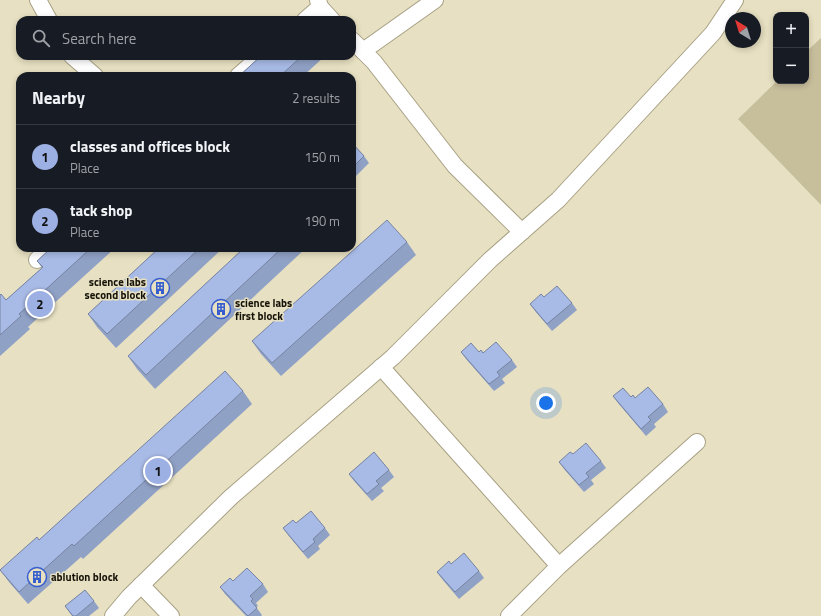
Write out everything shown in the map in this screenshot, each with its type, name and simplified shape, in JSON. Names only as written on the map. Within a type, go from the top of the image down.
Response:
[{"type":"street","points":[[38,0],[47,16]]},
{"type":"street","points":[[363,51],[436,0]]},
{"type":"street","points":[[113,616],[141,585],[232,498],[381,367],[490,260],[558,200],[713,32],[735,0]]},
{"type":"street","points":[[308,16],[319,4],[329,16]]},
{"type":"street","points":[[356,44],[374,62],[455,166],[522,232]]},
{"type":"street","points":[[77,60],[90,72]]},
{"type":"street","points":[[243,72],[257,60]]},
{"type":"street","points":[[37,260],[45,252]]},
{"type":"street","points":[[381,367],[559,566]]},
{"type":"street","points":[[509,616],[559,566],[697,442]]},
{"type":"street","points":[[141,585],[171,616]]},
{"type":"shaded area","points":[[821,38],[821,205],[738,119],[774,84],[809,84],[809,49]]},
{"type":"building","points":[[257,60],[298,60],[284,72],[243,72]]},
{"type":"building","points":[[356,147],[364,156],[356,164]]},
{"type":"building","points":[[387,220],[407,242],[272,363],[252,341],[351,252],[356,252],[356,248]]},
{"type":"building","points":[[47,252],[87,252],[19,314],[21,316],[0,335],[0,295],[1,294],[6,300],[43,267],[37,261]]},
{"type":"building","points":[[155,252],[196,252],[107,334],[88,314]]},
{"type":"building","points":[[240,252],[278,252],[146,375],[128,356]]},
{"type":"building","points":[[557,286],[572,303],[547,324],[530,304],[541,294],[544,297]]},
{"type":"building","points":[[496,342],[512,360],[497,372],[500,376],[489,384],[461,352],[471,343],[479,352],[481,350],[483,353]]},
{"type":"building","points":[[225,371],[243,391],[74,546],[72,544],[19,592],[0,570],[37,537],[39,540]]},
{"type":"building","points":[[648,387],[663,404],[648,417],[651,420],[641,429],[613,396],[623,388],[631,397],[633,395],[635,398]]},
{"type":"building","points":[[586,443],[601,461],[586,473],[589,477],[579,485],[559,462],[570,452],[573,454]]},
{"type":"building","points":[[374,452],[389,470],[376,481],[379,484],[367,494],[349,474]]},
{"type":"building","points":[[311,511],[325,528],[313,539],[315,542],[303,552],[283,528],[293,520],[296,523]]},
{"type":"building","points":[[464,553],[479,571],[455,592],[437,572],[449,561],[451,564]]},
{"type":"building","points":[[247,568],[263,584],[250,596],[253,599],[251,601],[257,608],[248,616],[220,587],[230,578],[233,581]]},
{"type":"building","points":[[85,590],[94,601],[76,616],[73,616],[65,606]]},
{"type":"place","name":"science labs second block","points":[[160,288]]},
{"type":"place","name":"tack shop","points":[[40,304]]},
{"type":"place","name":"science labs first block","points":[[221,309]]},
{"type":"place","name":"classes and offices block","points":[[158,471]]},
{"type":"place","name":"ablution block","points":[[37,577]]}]
